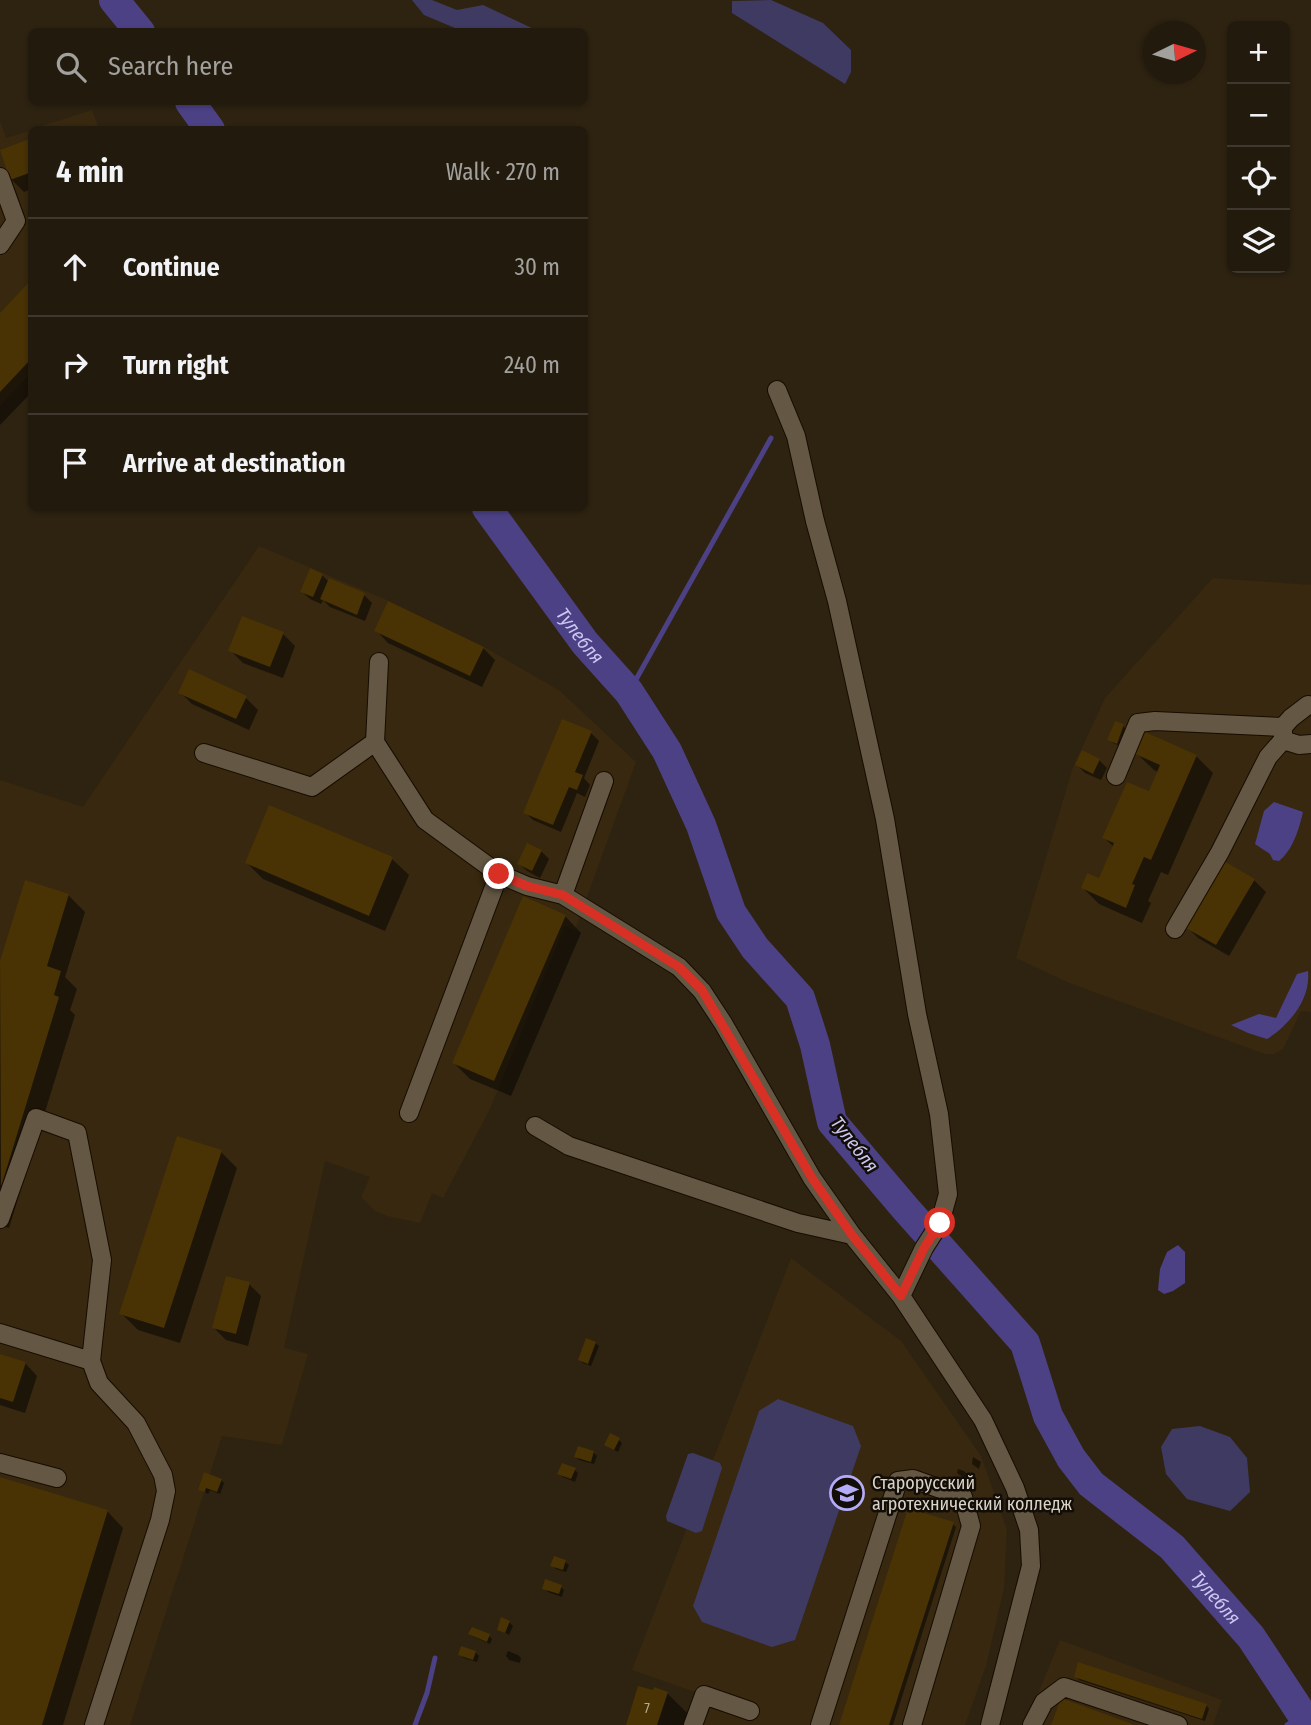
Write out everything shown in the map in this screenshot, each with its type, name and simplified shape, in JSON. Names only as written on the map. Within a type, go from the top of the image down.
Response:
[{"type":"street","points":[[0,177],[24,218],[0,245]]},
{"type":"street","points":[[777,390],[796,436],[885,819],[917,1014],[939,1114],[948,1194],[940,1223],[924,1248],[901,1296]]},
{"type":"street","points":[[379,662],[374,742],[425,820],[499,874],[527,886],[563,895],[679,967],[702,990],[812,1178],[852,1235],[901,1296],[983,1420],[1015,1488],[1029,1530],[1031,1566],[997,1724]]},
{"type":"street","points":[[1175,929],[1220,852],[1291,718],[1310,707]]},
{"type":"street","points":[[1116,776],[1138,723],[1155,721],[1283,733],[1299,745],[1311,744]]},
{"type":"street","points":[[204,753],[312,787],[374,742]]},
{"type":"street","points":[[563,895],[604,781]]},
{"type":"street","points":[[409,1113],[499,874]]},
{"type":"street","points":[[0,1219],[36,1118],[77,1133],[102,1260],[91,1361],[99,1383],[136,1423],[163,1475],[166,1491],[160,1520],[94,1725]]},
{"type":"street","points":[[535,1126],[569,1146],[798,1223],[852,1235]]},
{"type":"street","points":[[0,1333],[91,1361]]},
{"type":"street","points":[[0,1463],[57,1478]]},
{"type":"street","points":[[820,1725],[898,1480],[913,1479],[963,1497],[971,1526],[912,1725]]},
{"type":"street","points":[[1032,1725],[1044,1702],[1064,1686],[1178,1725]]},
{"type":"street","points":[[693,1725],[704,1695],[750,1711]]},
{"type":"shaded area","points":[[412,0],[432,0],[457,10],[483,5],[532,28],[455,28],[424,15]]},
{"type":"shaded area","points":[[771,0],[823,23],[851,50],[851,72],[845,84],[732,13],[732,1]]},
{"type":"shaded area","points":[[92,110],[98,126],[41,126]]},
{"type":"shaded area","points":[[0,121],[6,138],[28,131],[28,376],[0,406]]},
{"type":"shaded area","points":[[259,546],[387,600],[486,648],[560,691],[636,762],[575,930],[565,926],[490,1109],[443,1198],[432,1193],[420,1223],[387,1216],[375,1211],[361,1197],[370,1177],[325,1161],[284,1348],[308,1354],[282,1445],[222,1436],[130,1725],[0,1725],[0,780],[83,807]]},
{"type":"shaded area","points":[[1213,578],[1311,585],[1311,1012],[1301,1011],[1283,1049],[1274,1054],[1265,1054],[1069,983],[1016,958],[1073,767],[1105,698]]},
{"type":"shaded area","points":[[1274,802],[1303,812],[1292,845],[1279,861],[1273,860],[1270,854],[1255,844],[1264,811]]},
{"type":"shaded area","points":[[1308,971],[1302,1002],[1275,1034],[1267,1039],[1231,1025],[1259,1014],[1276,1018],[1297,974]]},
{"type":"shaded area","points":[[1178,1245],[1185,1252],[1185,1283],[1164,1294],[1158,1290],[1160,1269],[1167,1252]]},
{"type":"shaded area","name":"Старорусский агротехнический колледж","points":[[791,1258],[901,1341],[981,1456],[1007,1530],[1004,1588],[986,1666],[965,1725],[692,1725],[701,1694],[632,1670]]},
{"type":"shaded area","points":[[778,1399],[853,1426],[861,1446],[795,1640],[772,1647],[702,1622],[693,1606],[759,1411]]},
{"type":"shaded area","points":[[1200,1426],[1230,1437],[1247,1458],[1250,1492],[1230,1511],[1187,1499],[1166,1474],[1161,1447],[1172,1429]]},
{"type":"shaded area","points":[[693,1453],[720,1463],[722,1468],[702,1531],[696,1533],[667,1521],[666,1516],[688,1454]]},
{"type":"shaded area","points":[[1060,1640],[1222,1700],[1213,1725],[1025,1725]]},
{"type":"building","points":[[28,140],[28,173],[10,180],[0,150]]},
{"type":"building","points":[[28,283],[28,362],[0,392],[0,313]]},
{"type":"building","points":[[310,568],[323,574],[313,597],[300,592]]},
{"type":"building","points":[[329,578],[365,593],[357,615],[320,599]]},
{"type":"building","points":[[388,601],[484,647],[470,676],[374,631]]},
{"type":"building","points":[[242,616],[284,632],[270,667],[228,651]]},
{"type":"building","points":[[189,669],[247,696],[236,719],[178,693]]},
{"type":"building","points":[[562,719],[592,731],[575,772],[583,775],[577,790],[569,787],[553,825],[523,813]]},
{"type":"building","points":[[1115,721],[1124,724],[1117,744],[1107,740]]},
{"type":"building","points":[[1145,732],[1197,755],[1151,860],[1144,857],[1132,884],[1135,885],[1126,908],[1081,888],[1087,873],[1099,878],[1114,843],[1102,838],[1127,782],[1149,791],[1160,765],[1135,754]]},
{"type":"building","points":[[1082,750],[1100,759],[1093,774],[1075,765]]},
{"type":"building","points":[[269,805],[393,857],[369,916],[245,863]]},
{"type":"building","points":[[527,843],[542,850],[532,871],[517,864]]},
{"type":"building","points":[[1222,860],[1255,879],[1216,945],[1184,927]]},
{"type":"building","points":[[25,880],[69,894],[47,966],[61,971],[54,995],[59,997],[1,1187],[0,961]]},
{"type":"building","points":[[523,896],[566,915],[494,1081],[452,1063]]},
{"type":"building","points":[[177,1136],[222,1150],[164,1328],[119,1314]]},
{"type":"building","points":[[226,1276],[250,1282],[236,1334],[212,1328]]},
{"type":"building","points":[[586,1338],[596,1342],[588,1364],[578,1360]]},
{"type":"building","points":[[0,1354],[26,1362],[13,1402],[0,1398]]},
{"type":"building","points":[[610,1433],[620,1438],[614,1450],[604,1445]]},
{"type":"building","points":[[578,1446],[594,1451],[591,1462],[574,1457]]},
{"type":"building","points":[[562,1463],[576,1468],[571,1479],[557,1474]]},
{"type":"building","points":[[204,1472],[222,1479],[217,1492],[206,1488],[205,1492],[198,1490]]},
{"type":"building","points":[[0,1477],[108,1510],[42,1725],[0,1725]]},
{"type":"building","points":[[908,1508],[954,1522],[889,1725],[839,1725]]},
{"type":"building","points":[[554,1556],[566,1560],[563,1570],[550,1566]]},
{"type":"building","points":[[545,1579],[562,1585],[559,1594],[542,1589]]},
{"type":"building","points":[[501,1617],[510,1621],[505,1633],[497,1630]]},
{"type":"building","points":[[472,1627],[490,1634],[487,1642],[468,1634]]},
{"type":"building","points":[[461,1646],[476,1651],[473,1660],[458,1655]]},
{"type":"building","points":[[1078,1662],[1207,1704],[1202,1719],[1074,1677]]},
{"type":"building","points":[[638,1686],[653,1690],[654,1687],[668,1692],[657,1725],[626,1725]]},
{"type":"building","points":[[1061,1698],[1135,1725],[1051,1725]]},
{"type":"waterway","name":"Тулебля","points":[[114,0],[137,28]]},
{"type":"waterway","name":"Тулебля","points":[[192,105],[207,126]]},
{"type":"waterway","points":[[629,692],[771,438]]},
{"type":"waterway","name":"Тулебля","points":[[489,511],[585,643],[629,692],[667,751],[701,825],[731,912],[755,948],[800,998],[815,1045],[832,1122],[1025,1343],[1048,1416],[1071,1458],[1091,1484],[1172,1547],[1251,1637],[1309,1725]]},
{"type":"waterway","points":[[415,1725],[427,1693],[435,1658]]},
{"type":"waterway","points":[[1287,1725],[1302,1716]]},
{"type":"place","name":"Старорусский агротехнический колледж","points":[[847,1493]]},
{"type":"route","points":[[499,874],[527,886],[563,895],[679,967],[702,990],[812,1178],[852,1235],[901,1296],[924,1248],[940,1223]]}]
